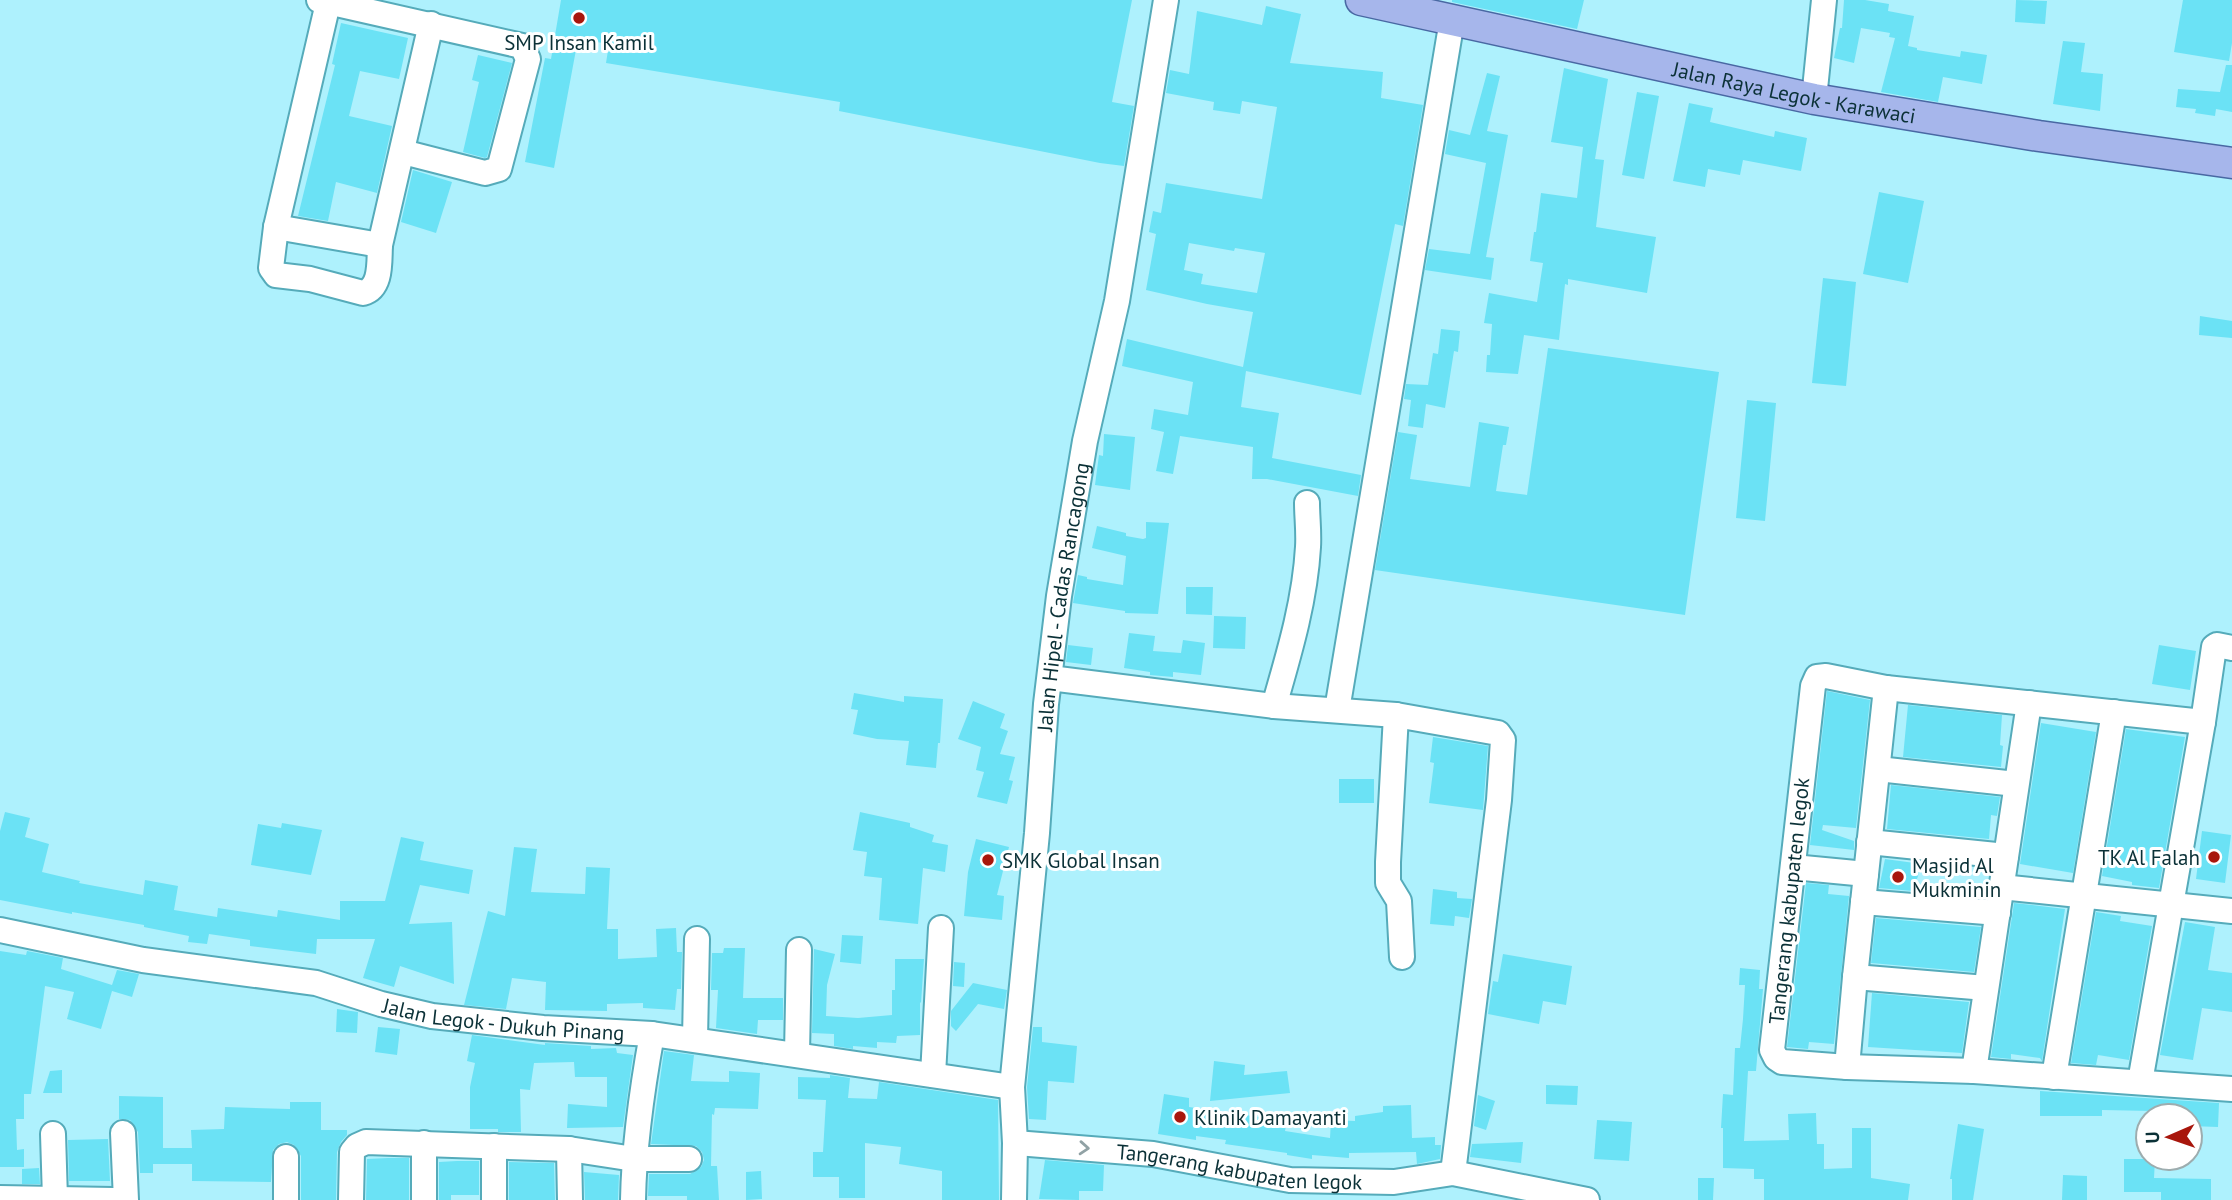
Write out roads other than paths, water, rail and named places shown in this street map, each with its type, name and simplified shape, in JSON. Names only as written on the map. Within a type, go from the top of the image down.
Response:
[{"type":"main road","name":"Jalan Raya Legok - Karawaci","points":[[1361,0],[1814,99],[2039,136],[2232,163]]},
{"type":"street","name":"Jalan Hipel - Cadas Rancagong","points":[[1014,1200],[1016,1143],[1012,1087],[1059,596],[1085,441],[1117,301],[1166,0]]},
{"type":"street","points":[[1814,99],[1824,0]]},
{"type":"street","points":[[403,152],[485,173],[499,169],[528,59],[522,46],[431,24],[324,1],[276,228],[270,264],[273,272],[363,293],[376,283],[380,245],[431,24]]},
{"type":"street","points":[[1337,710],[1452,20]]},
{"type":"street","points":[[276,228],[380,245]]},
{"type":"street","points":[[1275,706],[1304,581],[1309,545],[1307,503]]},
{"type":"street","points":[[2140,1082],[2214,647],[2217,645],[2232,648]]},
{"type":"street","name":"Tangerang kabupaten legok","points":[[2203,722],[1886,688],[1826,676],[1817,677],[1813,681],[1772,1050],[1782,1062],[1974,1071],[2232,1089]]},
{"type":"street","points":[[1050,678],[1275,706],[1396,715],[1498,733],[1503,740],[1499,800],[1453,1173]]},
{"type":"street","points":[[1847,1067],[1886,688]]},
{"type":"street","points":[[1974,1071],[2029,703]]},
{"type":"street","points":[[2054,1077],[2115,712]]},
{"type":"street","points":[[1396,715],[1388,883],[1399,901],[1402,957]]},
{"type":"street","points":[[1878,769],[2016,784]]},
{"type":"street","points":[[1869,842],[2006,856]]},
{"type":"street","points":[[1793,867],[1866,874]]},
{"type":"street","points":[[2001,887],[2232,911]]},
{"type":"street","points":[[1863,902],[1998,913]]},
{"type":"street","points":[[933,1076],[941,928]]},
{"type":"street","name":"Jalan Legok - Dukuh Pinang","points":[[0,930],[143,960],[316,983],[381,1004],[432,1016],[543,1028],[652,1034],[1012,1087]]},
{"type":"street","points":[[695,1040],[697,939]]},
{"type":"street","points":[[797,1055],[799,950]]},
{"type":"street","points":[[1855,977],[1986,988]]},
{"type":"street","points":[[633,1200],[634,1159],[652,1034]]},
{"type":"street","points":[[123,1133],[125,1200]]},
{"type":"street","points":[[52,1134],[55,1199]]},
{"type":"street","points":[[351,1200],[352,1152],[366,1142],[569,1149],[634,1159],[689,1159]]},
{"type":"street","points":[[424,1143],[424,1200]]},
{"type":"street","name":"Tangerang kabupaten legok","points":[[1016,1143],[1153,1154],[1290,1180],[1394,1191],[1453,1173],[1492,1191],[1587,1200]]},
{"type":"street","points":[[494,1146],[494,1200]]},
{"type":"street","points":[[569,1149],[570,1200]]},
{"type":"street","points":[[286,1157],[286,1200]]},
{"type":"street","points":[[0,1198],[113,1200]]},
{"type":"place","name":"SMP Insan Kamil","points":[[579,18]]},
{"type":"place","name":"TK Al Falah","points":[[2214,857]]},
{"type":"place","name":"SMK Global Insan","points":[[988,860]]},
{"type":"place","name":"Masjid Al Mukminin","points":[[1898,877]]},
{"type":"place","name":"Klinik Damayanti","points":[[1180,1117]]}]
